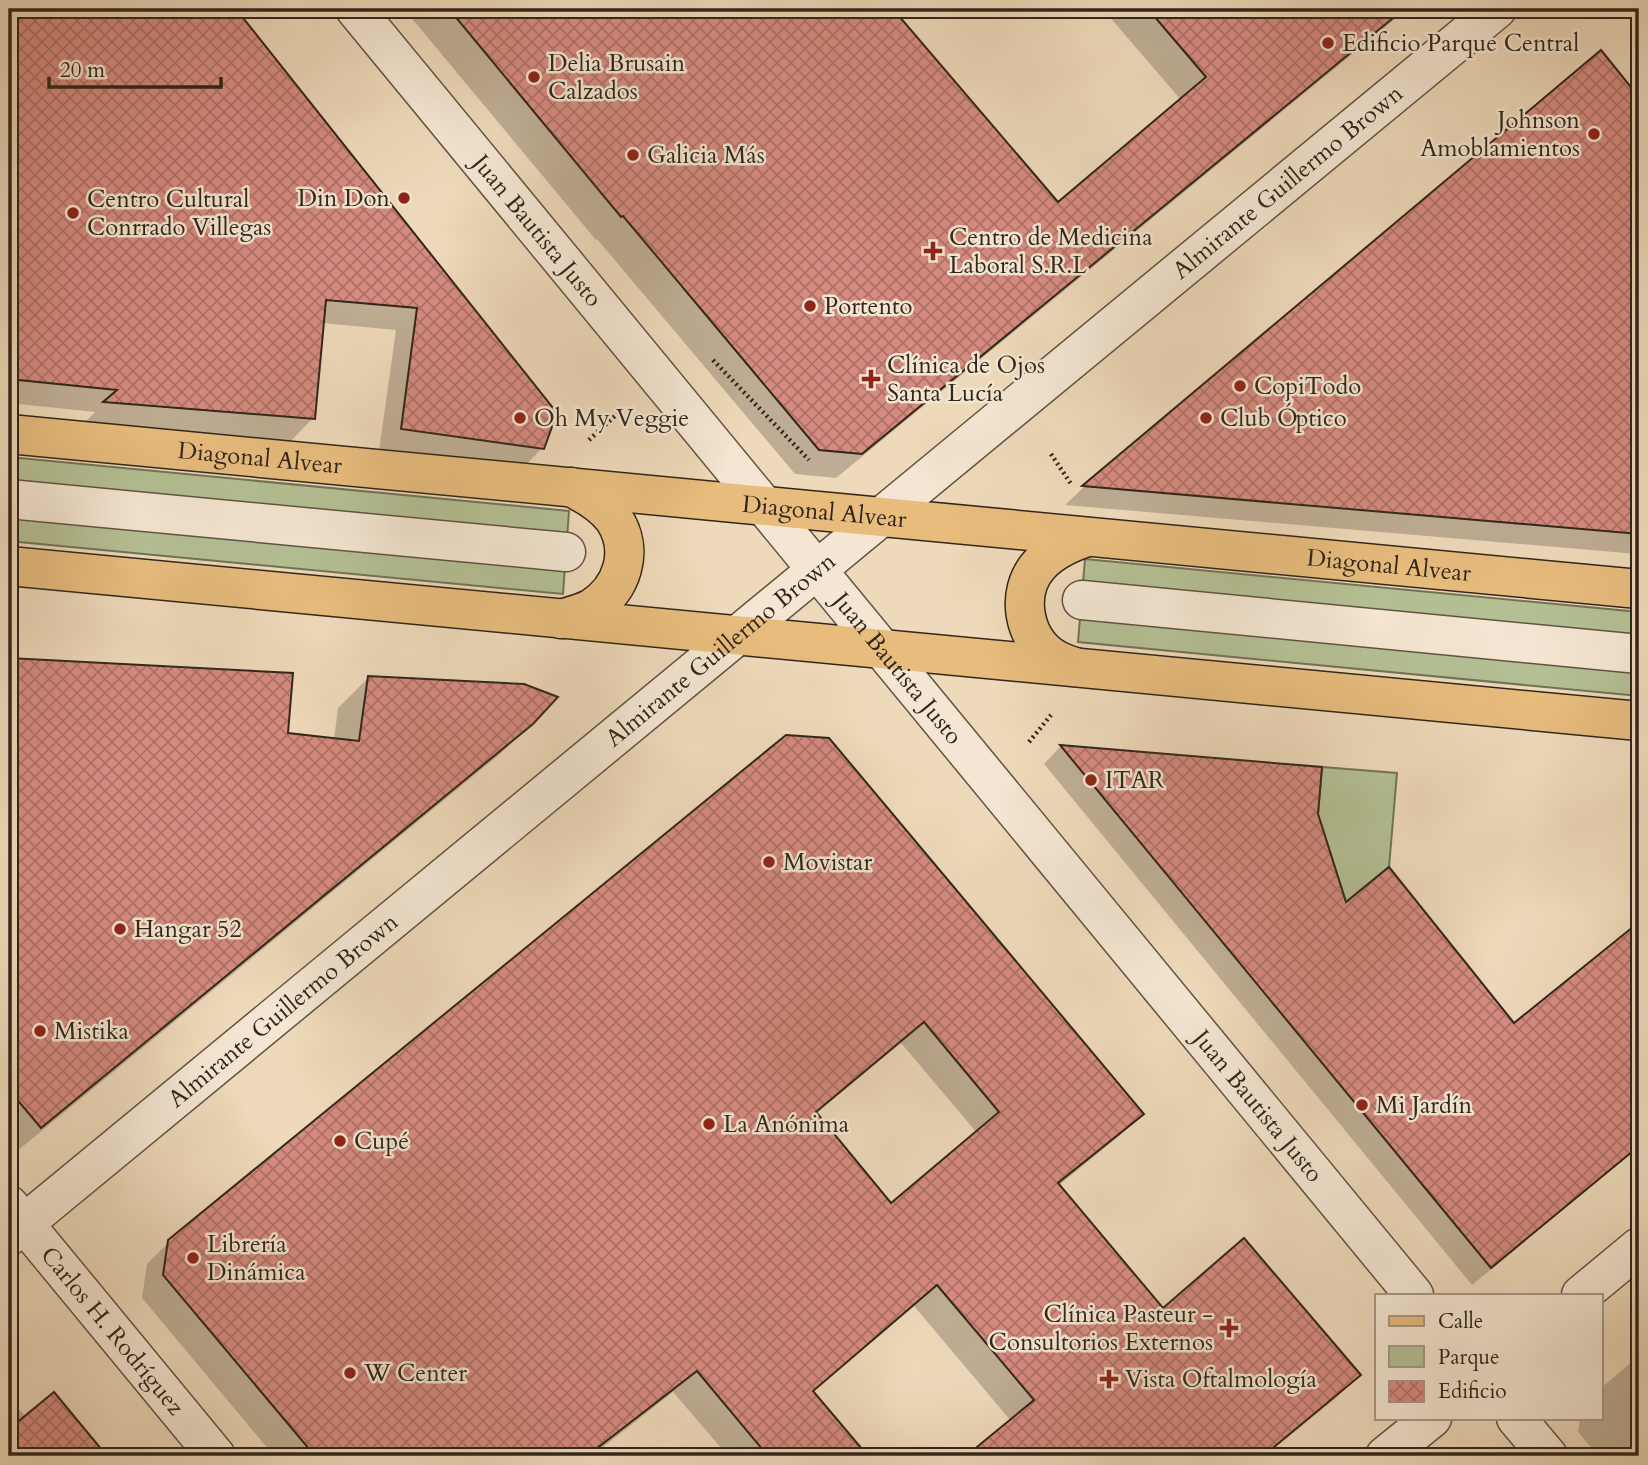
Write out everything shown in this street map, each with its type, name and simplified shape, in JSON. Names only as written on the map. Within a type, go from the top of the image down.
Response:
[{"type":"main road","name":"Diagonal Alvear","points":[[9,434],[1639,589]]},
{"type":"main road","points":[[561,619],[589,610],[606,598],[615,588],[623,570],[624,560],[621,535],[615,521],[600,504],[571,487]]},
{"type":"main road","points":[[1076,667],[1055,659],[1041,648],[1031,633],[1025,614],[1025,595],[1038,566],[1048,556],[1066,544],[1087,537]]},
{"type":"main road","points":[[9,566],[1639,721]]},
{"type":"street","name":"Juan Bautista Justo","points":[[355,9],[1413,1294]]},
{"type":"street","name":"Almirante Guillermo Brown","points":[[14,1221],[817,570],[1497,9]]},
{"type":"street","points":[[9,499],[566,552]]},
{"type":"street","points":[[1082,600],[1639,654]]},
{"type":"street","name":"Carlos H. Rodríguez","points":[[14,1221],[216,1456]]},
{"type":"street","points":[[1582,1294],[1639,1247]]},
{"type":"street","points":[[1385,1456],[1430,1420]]},
{"type":"street","points":[[1518,1420],[1548,1456]]},
{"type":"path","points":[[710,357],[814,465]]},
{"type":"path","points":[[582,446],[619,412]]},
{"type":"green space","points":[[9,457],[569,511],[563,594],[9,541]]},
{"type":"green space","points":[[1085,559],[1639,612],[1639,696],[1078,642]]},
{"type":"green space","points":[[1322,767],[1397,773],[1389,867],[1346,902],[1318,814]]},
{"type":"building","points":[[9,9],[236,9],[557,413],[544,449],[401,429],[417,308],[326,300],[315,419],[103,402],[117,390],[9,379]]},
{"type":"building","points":[[449,9],[893,9],[1058,202],[1206,77],[1148,9],[1404,9],[862,454],[819,450]]},
{"type":"building","points":[[1601,50],[1639,97],[1639,534],[1082,486]]},
{"type":"building","points":[[9,658],[293,673],[288,733],[359,741],[368,676],[524,684],[558,697],[533,724],[41,1128],[9,1090]]},
{"type":"building","points":[[786,735],[829,738],[1144,1114],[1058,1183],[1163,1308],[1244,1238],[1361,1375],[1263,1456],[966,1456],[1034,1400],[937,1285],[813,1391],[868,1456],[768,1456],[697,1371],[587,1456],[315,1456],[163,1275],[168,1240]],"holes":[[[924,1022],[999,1112],[891,1203],[816,1112]]]},
{"type":"building","points":[[1060,745],[1322,767],[1318,814],[1346,902],[1389,867],[1514,1023],[1639,922],[1639,1146],[1491,1268]]},
{"type":"building","points":[[54,1392],[107,1456],[9,1456],[9,1429]]},
{"type":"place","name":"Edificio Parque Central","points":[[1328,43]]},
{"type":"place","name":"Delia Brusain Calzados","points":[[534,77]]},
{"type":"place","name":"Johnson Amoblamientos","points":[[1594,134]]},
{"type":"place","name":"Galicia Más","points":[[633,155]]},
{"type":"place","name":"Din Don","points":[[404,198]]},
{"type":"place","name":"Centro Cultural Conrrado Villegas","points":[[73,213]]},
{"type":"place","name":"Centro de Medicina Laboral S.R.L","points":[[933,251]]},
{"type":"place","name":"Portento","points":[[810,306]]},
{"type":"place","name":"Clínica de Ojos Santa Lucía","points":[[871,379]]},
{"type":"place","name":"CopiTodo","points":[[1240,386]]},
{"type":"place","name":"Oh My Veggie","points":[[520,418]]},
{"type":"place","name":"Club Óptico","points":[[1206,418]]},
{"type":"place","name":"ITAR","points":[[1091,780]]},
{"type":"place","name":"Movistar","points":[[769,862]]},
{"type":"place","name":"Hangar 52","points":[[120,929]]},
{"type":"place","name":"Mistika","points":[[40,1031]]},
{"type":"place","name":"Mi Jardín","points":[[1362,1105]]},
{"type":"place","name":"La Anónima","points":[[709,1124]]},
{"type":"place","name":"Cupé","points":[[340,1141]]},
{"type":"place","name":"Librería Dinámica","points":[[193,1258]]},
{"type":"place","name":"Clínica Pasteur - Consultorios Externos","points":[[1229,1328]]},
{"type":"place","name":"W Center","points":[[350,1373]]},
{"type":"place","name":"Vista Oftalmología","points":[[1109,1379]]}]
